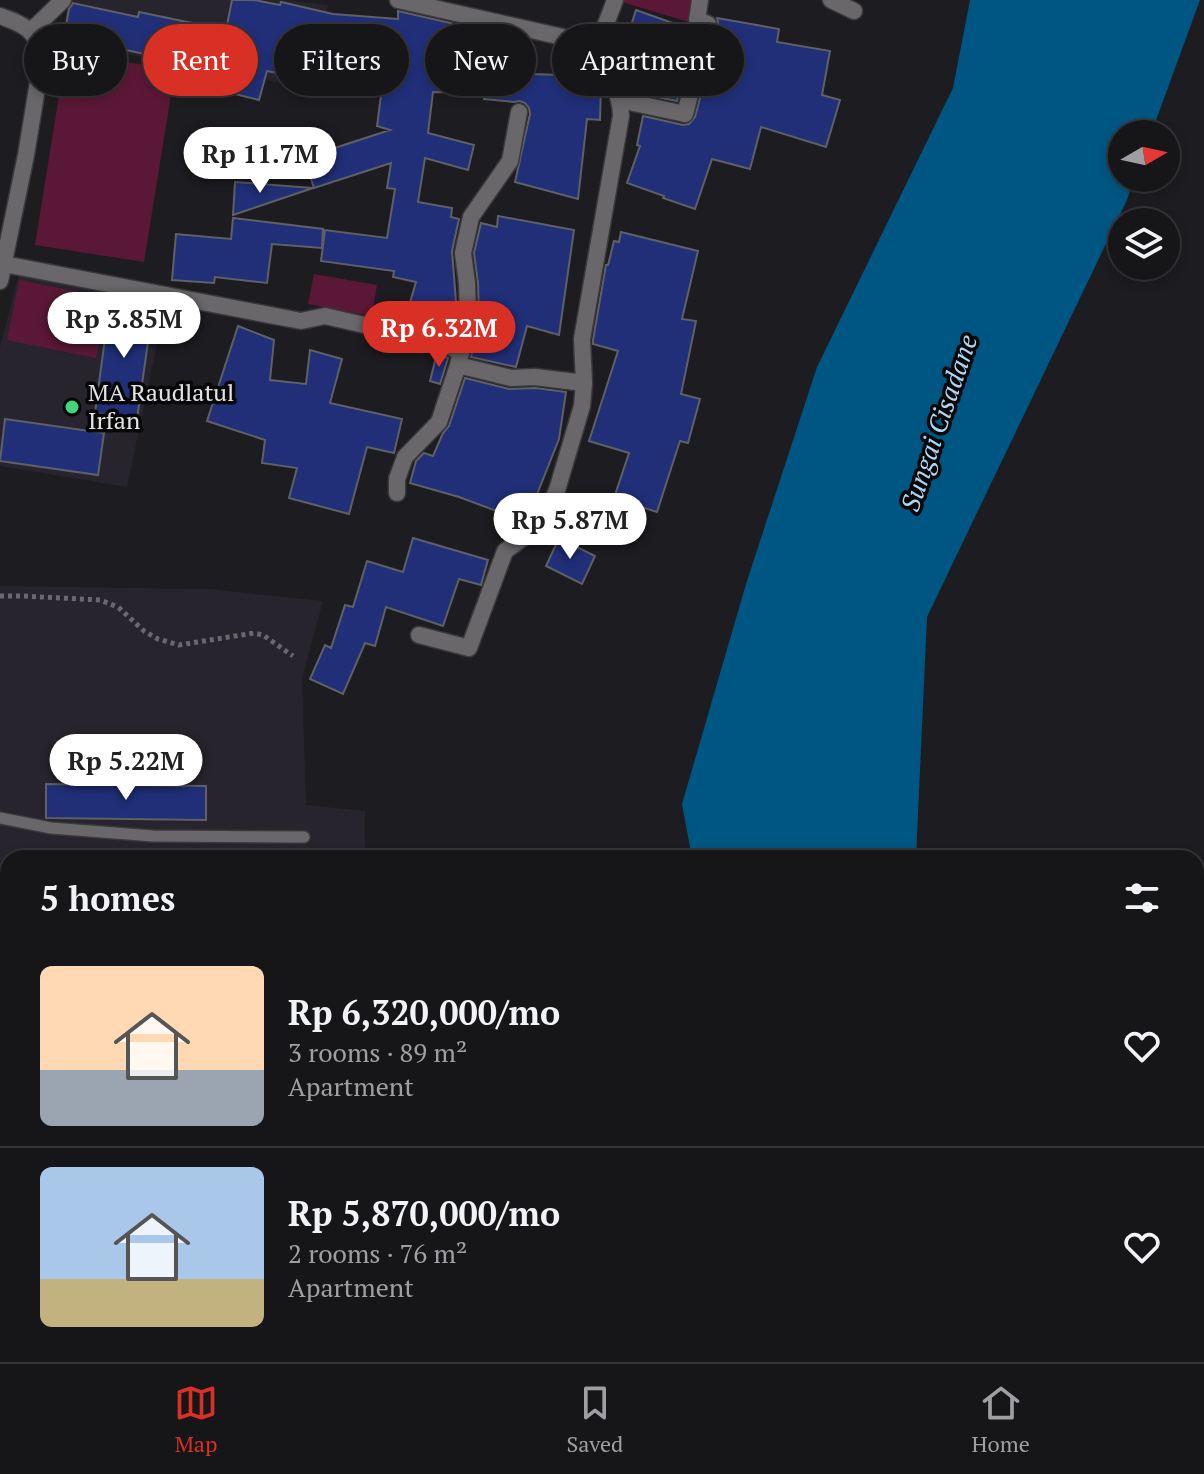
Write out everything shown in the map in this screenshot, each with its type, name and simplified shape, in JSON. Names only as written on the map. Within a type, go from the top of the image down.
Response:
[{"type":"street","points":[[38,24],[63,0]]},
{"type":"street","points":[[398,0],[441,5],[552,33]]},
{"type":"street","points":[[606,24],[615,0]]},
{"type":"street","points":[[620,100],[685,114],[708,24],[697,20],[700,0]]},
{"type":"street","points":[[831,0],[854,11]]},
{"type":"street","points":[[0,16],[24,26]]},
{"type":"street","points":[[36,96],[2,272],[301,321],[325,316],[447,344],[459,359],[511,378],[535,377],[584,383]]},
{"type":"street","points":[[419,635],[469,648],[505,551],[541,525],[557,490],[582,406],[582,339],[621,116],[618,96]]},
{"type":"street","points":[[397,493],[397,479],[405,457],[439,422],[459,359],[468,315],[463,253],[471,217],[510,161],[519,112]]},
{"type":"lane","points":[[0,818],[51,828],[153,836],[304,837]]},
{"type":"path","points":[[0,596],[100,600],[118,607],[144,631],[168,643],[179,645],[254,633],[263,635],[293,656]]},
{"type":"shaded area","points":[[67,0],[285,0],[328,5],[325,24],[274,24],[274,81],[258,78],[258,24],[143,24],[143,57],[127,54],[127,24],[65,24]]},
{"type":"shaded area","points":[[622,0],[696,0],[692,23]]},
{"type":"shaded area","points":[[127,62],[143,65],[143,96],[171,96],[144,262],[35,245],[59,96],[127,96]]},
{"type":"shaded area","name":"MA Raudlatul Irfan","points":[[20,270],[166,301],[127,487],[0,466],[0,347]]},
{"type":"shaded area","points":[[314,274],[377,285],[372,316],[308,304]]},
{"type":"shaded area","points":[[19,280],[108,298],[96,358],[7,340]]},
{"type":"shaded area","points":[[0,586],[209,589],[323,601],[302,679],[306,805],[365,811],[365,850],[0,850]]},
{"type":"water","name":"Sungai Cisadane","points":[[970,0],[1200,0],[1156,120],[1108,120],[1108,192],[1130,192],[1123,208],[1108,208],[1108,240],[927,617],[916,850],[691,850],[682,804],[746,584],[817,367],[953,88]]},
{"type":"building","points":[[232,0],[254,0],[280,5],[281,2],[333,14],[398,19],[398,11],[455,24],[425,24],[425,96],[433,96],[428,133],[474,145],[468,170],[425,158],[418,202],[452,208],[451,217],[459,219],[452,251],[457,314],[453,335],[404,323],[416,282],[393,277],[394,271],[321,261],[325,230],[387,238],[395,189],[387,188],[391,163],[314,188],[304,158],[390,130],[377,126],[381,96],[409,96],[409,24],[274,24],[274,73],[267,71],[259,100],[243,96],[258,96],[258,24],[227,24]]},
{"type":"building","points":[[73,3],[138,17],[139,12],[197,24],[143,24],[143,54],[127,50],[127,24],[66,24]]},
{"type":"building","points":[[636,10],[675,24],[631,24]]},
{"type":"building","points":[[717,18],[779,29],[777,42],[830,51],[822,95],[840,100],[826,147],[761,127],[750,169],[712,159],[695,209],[627,183],[640,146],[637,145],[643,116],[689,124],[695,117],[701,96],[744,96],[744,24],[718,24]]},
{"type":"building","points":[[536,74],[552,75],[552,96],[601,96],[600,120],[587,119],[578,199],[515,182],[529,108],[520,101],[484,99],[484,96],[536,96]]},
{"type":"building","points":[[653,96],[678,96],[677,101]]},
{"type":"building","points":[[235,182],[313,188],[233,215]]},
{"type":"building","points":[[498,216],[574,230],[559,335],[527,326],[516,367],[471,357],[479,315],[474,253],[481,223],[497,227]]},
{"type":"building","points":[[233,218],[323,229],[322,248],[272,244],[267,283],[215,277],[214,283],[172,280],[176,234],[231,239]]},
{"type":"building","points":[[621,232],[698,251],[682,319],[696,321],[681,394],[700,399],[688,443],[680,441],[657,512],[614,498],[629,453],[589,441],[618,351],[593,344],[593,340],[606,265],[614,241],[619,242]]},
{"type":"building","points":[[110,301],[153,307],[137,419],[95,413]]},
{"type":"building","points":[[238,326],[274,340],[270,380],[306,384],[310,350],[342,359],[330,403],[402,419],[394,453],[367,447],[349,514],[289,498],[297,468],[262,463],[265,440],[207,421]]},
{"type":"building","points":[[437,353],[448,358],[440,384],[430,381]]},
{"type":"building","points":[[465,378],[509,389],[566,392],[559,439],[526,522],[410,483],[416,461],[424,453],[433,456],[449,426]]},
{"type":"building","points":[[5,419],[104,433],[98,475],[0,461]]},
{"type":"building","points":[[413,538],[488,560],[481,585],[459,579],[443,626],[386,607],[375,646],[365,643],[343,694],[310,679],[325,645],[331,648],[345,605],[353,607],[367,561],[403,572]]},
{"type":"building","points":[[559,538],[595,556],[582,584],[546,566]]},
{"type":"building","points":[[46,784],[206,786],[206,820],[46,818]]},
{"type":"place","name":"MA Raudlatul Irfan","points":[[72,407]]}]
